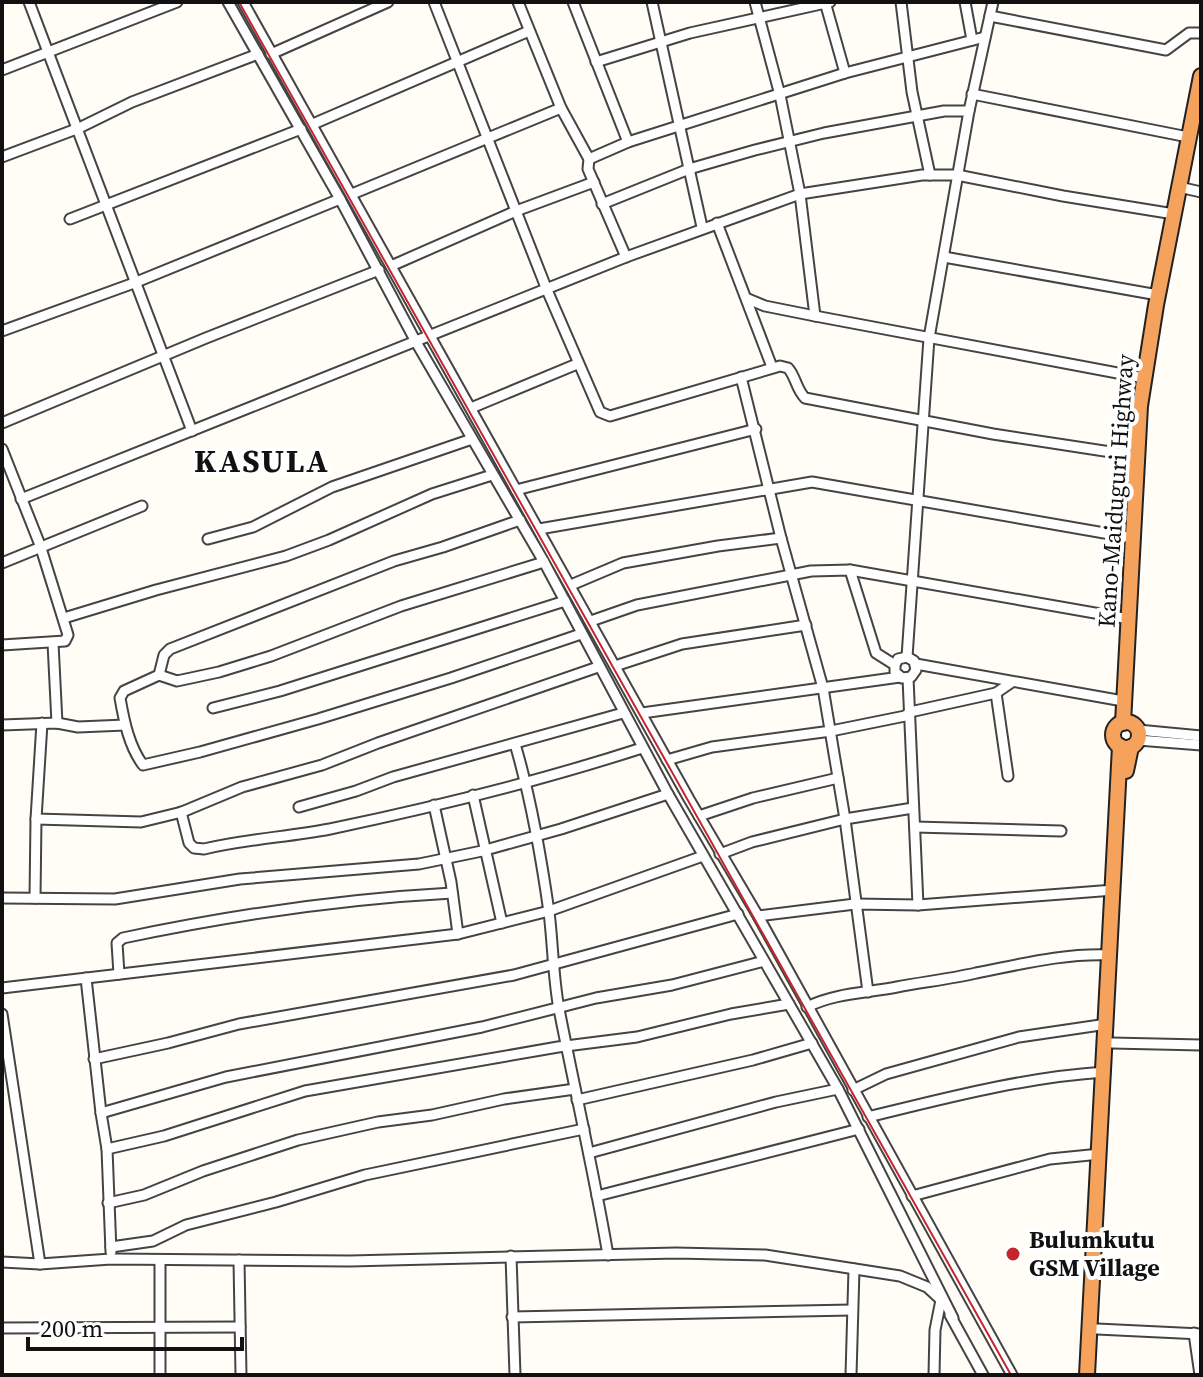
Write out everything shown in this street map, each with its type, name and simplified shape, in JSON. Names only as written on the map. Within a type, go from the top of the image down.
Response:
[{"type":"highway","name":"Kano-Maiduguri Highway","points":[[1095,1375],[1115,929],[1130,735],[1123,701],[1137,456],[1144,378],[1158,295],[1174,214],[1189,189],[1188,137],[1201,76]]},
{"type":"highway","name":"Kano-Maiduguri Highway","points":[[1087,1375],[1115,929],[1114,890],[1130,735],[1148,408],[1160,323],[1189,189],[1201,113]]},
{"type":"street","points":[[29,2],[192,431]]},
{"type":"street","points":[[2,70],[177,2]]},
{"type":"street","points":[[228,2],[340,199],[416,342],[544,562],[642,748],[838,1089],[983,1375]]},
{"type":"street","points":[[243,2],[667,760],[758,916],[1012,1375]]},
{"type":"street","points":[[271,54],[388,2]]},
{"type":"street","points":[[434,2],[547,290],[600,412],[610,416],[772,367],[788,368],[793,373],[798,391],[805,398],[1036,441],[1137,456]]},
{"type":"street","points":[[518,2],[561,108],[589,159],[588,169],[626,257]]},
{"type":"street","points":[[573,2],[628,142]]},
{"type":"street","points":[[652,2],[702,227]]},
{"type":"street","points":[[755,2],[790,141],[800,194],[815,316]]},
{"type":"street","points":[[596,62],[662,42],[827,2],[845,73]]},
{"type":"street","points":[[901,2],[907,57],[930,175]]},
{"type":"street","points":[[965,2],[972,40]]},
{"type":"street","points":[[907,657],[929,338],[972,94],[993,2]]},
{"type":"street","points":[[990,16],[1166,50],[1189,33],[1201,33]]},
{"type":"street","points":[[313,124],[529,31]]},
{"type":"street","points":[[589,159],[628,142],[845,73],[985,37]]},
{"type":"street","points":[[2,157],[79,128],[132,102],[258,54]]},
{"type":"street","points":[[972,94],[1188,137]]},
{"type":"street","points":[[352,194],[561,108]]},
{"type":"street","points":[[602,204],[689,169],[790,141],[918,115],[969,111]]},
{"type":"street","points":[[70,219],[301,129]]},
{"type":"street","points":[[21,499],[702,227],[800,194],[930,175],[957,175],[1174,214]]},
{"type":"street","points":[[391,266],[516,211],[594,182]]},
{"type":"street","points":[[2,331],[134,283],[340,199]]},
{"type":"street","points":[[717,223],[772,367]]},
{"type":"street","points":[[944,257],[1158,295]]},
{"type":"street","points":[[2,423],[163,355],[379,270]]},
{"type":"street","points":[[748,299],[765,306],[815,316],[1144,378]]},
{"type":"street","points":[[471,408],[577,364]]},
{"type":"street","points":[[741,377],[823,688],[845,819],[868,992]]},
{"type":"street","points":[[516,490],[756,429]]},
{"type":"street","points":[[208,539],[253,527],[332,487],[472,439]]},
{"type":"street","points":[[2,449],[40,545],[68,635],[65,641],[53,643],[2,645]]},
{"type":"street","points":[[64,618],[286,556],[432,494],[492,475]]},
{"type":"street","points":[[539,529],[812,482],[1133,538]]},
{"type":"street","points":[[2,563],[142,506]]},
{"type":"street","points":[[159,675],[166,651],[178,644],[394,561],[520,520]]},
{"type":"street","points":[[571,585],[623,563],[781,538]]},
{"type":"street","points":[[544,562],[401,606],[271,656],[219,672],[177,681],[159,675],[124,691],[120,698],[125,725],[137,757],[143,765],[151,765],[451,678],[581,634]]},
{"type":"street","points":[[850,570],[876,653],[895,665]]},
{"type":"street","points":[[591,621],[637,605],[811,571],[850,570],[1129,619]]},
{"type":"street","points":[[213,708],[280,691],[565,601]]},
{"type":"street","points":[[615,666],[682,644],[806,625]]},
{"type":"street","points":[[53,643],[57,723]]},
{"type":"street","points":[[918,905],[910,712],[904,678],[895,672],[900,658],[907,657],[916,664],[1123,701]]},
{"type":"street","points":[[642,713],[904,678],[915,673],[916,664]]},
{"type":"street","points":[[36,819],[141,822],[181,812],[242,787],[322,765],[598,667]]},
{"type":"street","points":[[667,760],[712,747],[831,731],[905,716],[910,712],[996,693],[1012,682]]},
{"type":"street","points":[[996,693],[1008,776]]},
{"type":"street","points":[[299,807],[393,777],[623,713]]},
{"type":"street","points":[[35,898],[42,723]]},
{"type":"street","points":[[2,725],[125,725]]},
{"type":"street","points":[[1130,735],[1201,736]]},
{"type":"street","points":[[1130,735],[1201,745]]},
{"type":"street","points":[[515,744],[527,783],[537,835],[559,1007],[608,1255]]},
{"type":"street","points":[[181,812],[189,843],[194,848],[204,849],[327,829],[434,805],[527,783],[642,748]]},
{"type":"street","points":[[699,816],[753,798],[838,778]]},
{"type":"street","points":[[2,898],[115,899],[240,879],[419,864],[485,850],[668,794]]},
{"type":"street","points":[[473,795],[502,923]]},
{"type":"street","points":[[434,805],[458,934]]},
{"type":"street","points":[[720,854],[752,842],[845,819],[913,808]]},
{"type":"street","points":[[915,827],[1061,831]]},
{"type":"street","points":[[2,988],[458,934],[549,911],[703,856]]},
{"type":"street","points":[[758,916],[855,904],[918,905],[1114,890]]},
{"type":"street","points":[[119,974],[117,943],[123,938],[274,910],[366,898],[452,893]]},
{"type":"street","points":[[94,1059],[239,1024],[554,966],[738,914]]},
{"type":"street","points":[[807,1007],[826,997],[868,992],[1033,960],[1084,954],[1111,955]]},
{"type":"street","points":[[101,1113],[226,1077],[482,1027],[559,1007],[672,985],[764,961]]},
{"type":"street","points":[[86,978],[107,1149],[111,1259]]},
{"type":"street","points":[[107,1149],[164,1136],[305,1091],[637,1037],[731,1014],[789,1004]]},
{"type":"street","points":[[2,1014],[40,1264]]},
{"type":"street","points":[[853,1090],[886,1074],[1019,1037],[1107,1024]]},
{"type":"street","points":[[577,1100],[753,1060],[812,1043]]},
{"type":"street","points":[[1112,1043],[1201,1045]]},
{"type":"street","points":[[868,1117],[1066,1074],[1105,1072]]},
{"type":"street","points":[[108,1203],[144,1195],[203,1171],[298,1140],[378,1122],[575,1089]]},
{"type":"street","points":[[589,1153],[776,1102],[838,1089]]},
{"type":"street","points":[[111,1247],[153,1241],[186,1225],[365,1175],[584,1129]]},
{"type":"street","points":[[597,1196],[859,1129]]},
{"type":"street","points":[[912,1196],[1050,1159],[1100,1154]]},
{"type":"street","points":[[2,1262],[765,1255],[912,1280],[927,1287],[953,1318]]},
{"type":"street","points":[[511,1256],[515,1375]]},
{"type":"street","points":[[160,1260],[160,1375]]},
{"type":"street","points":[[239,1260],[241,1375]]},
{"type":"street","points":[[851,1375],[854,1269]]},
{"type":"street","points":[[934,1375],[935,1330],[941,1300]]},
{"type":"street","points":[[512,1317],[852,1310]]},
{"type":"street","points":[[2,1328],[240,1327]]},
{"type":"street","points":[[1097,1329],[1198,1334],[1200,1375]]},
{"type":"railway","points":[[239,2],[1011,1375]]},
{"type":"place","name":"Bulumkutu GSM Village","points":[[1013,1254]]},
{"type":"district","name":"KASULA","points":[[262,461]]}]
